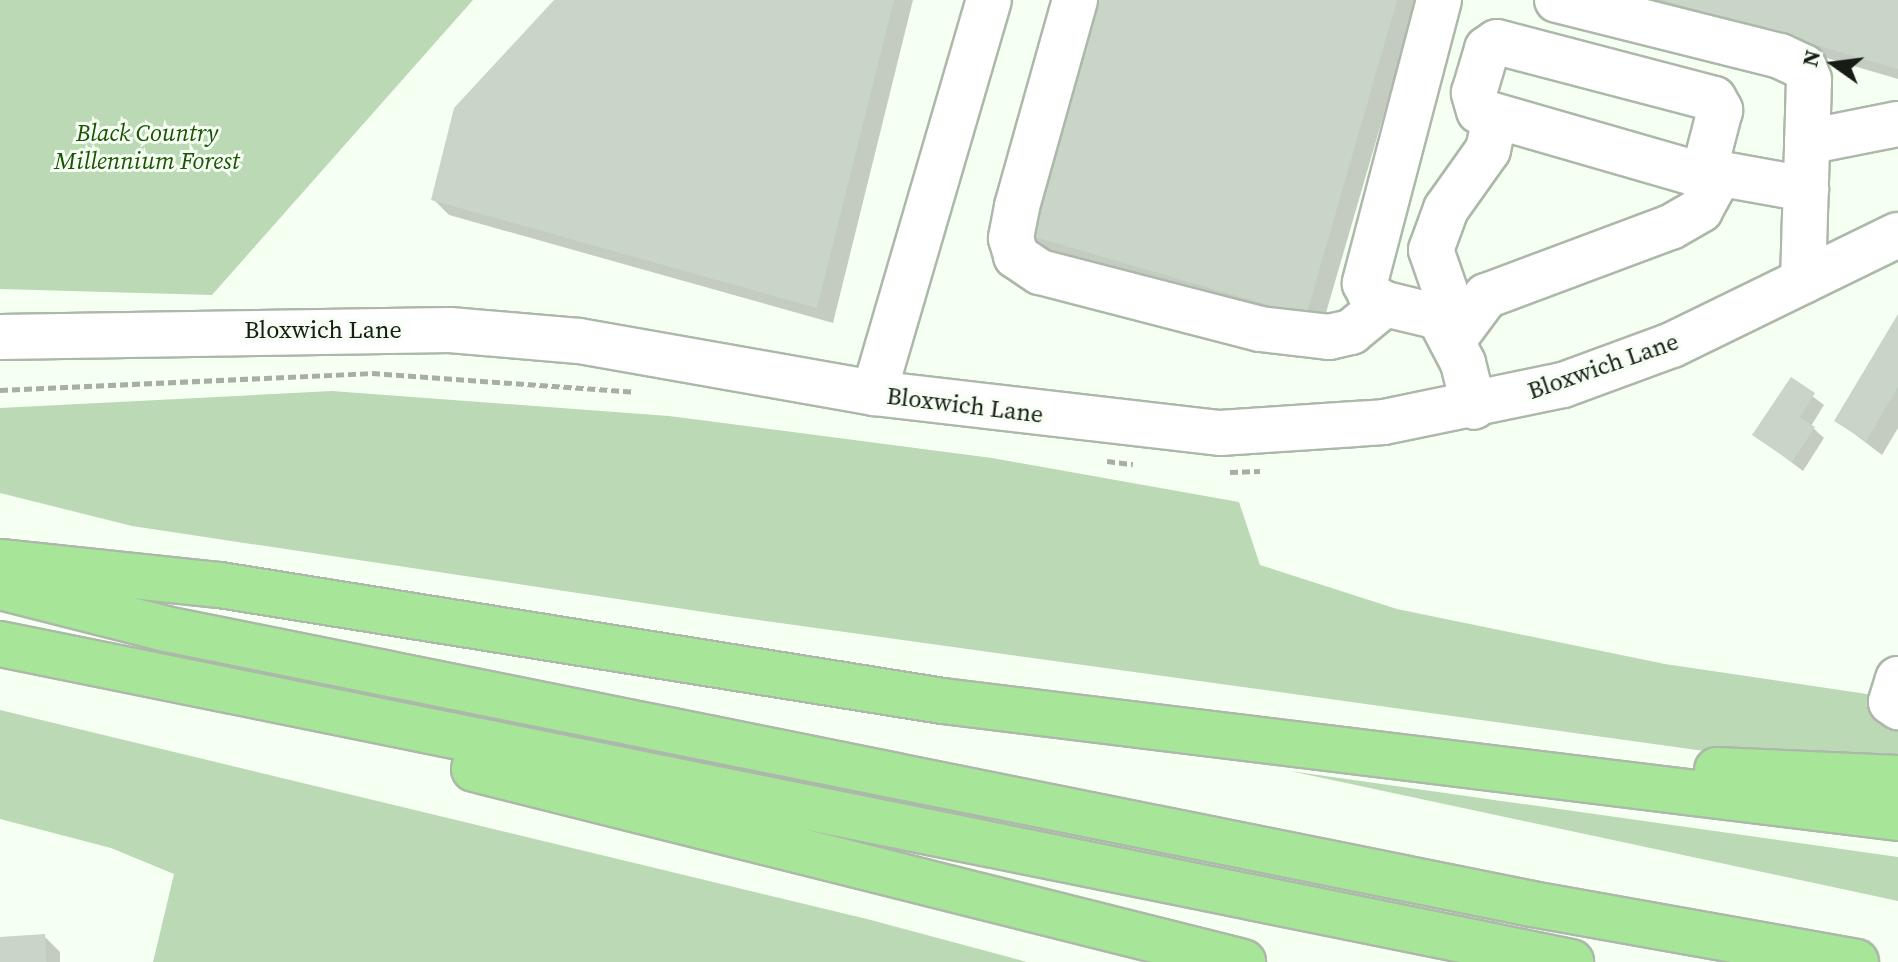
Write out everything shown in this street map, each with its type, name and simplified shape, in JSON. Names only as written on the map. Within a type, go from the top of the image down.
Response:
[{"type":"highway","points":[[0,562],[220,585],[943,701],[1898,818]]},
{"type":"highway","points":[[0,587],[166,629],[1532,904],[1856,962]]},
{"type":"highway","points":[[0,644],[1571,962]]},
{"type":"highway","points":[[0,652],[1243,962]]},
{"type":"highway","points":[[1449,762],[1898,778]]},
{"type":"street","points":[[874,393],[989,0]]},
{"type":"street","points":[[1075,0],[1017,207],[1011,238],[1016,256],[1040,272],[1260,329],[1329,337],[1351,332],[1385,304]]},
{"type":"street","points":[[1439,0],[1366,266],[1371,296],[1385,304],[1439,317],[1454,340]]},
{"type":"street","points":[[1557,0],[1780,56],[1804,67],[1809,80],[1803,281]]},
{"type":"street","points":[[1454,340],[1486,296],[1671,227],[1700,210],[1710,172],[1720,110],[1714,99],[1508,42],[1497,42],[1487,49],[1474,93],[1479,111],[1495,118],[1710,172],[1806,189]]},
{"type":"street","points":[[1474,407],[1454,340],[1448,299],[1431,250],[1446,209],[1488,150],[1495,118]]},
{"type":"street","points":[[1807,142],[1898,124]]},
{"type":"street","name":"Bloxwich Lane","points":[[0,337],[450,330],[579,341],[874,393],[1220,433],[1384,422],[1474,407],[1563,385],[1672,345],[1898,235]]},
{"type":"street","points":[[1898,679],[1891,702],[1898,707]]},
{"type":"path","points":[[0,397],[3,389],[372,373],[568,383],[640,392]]},
{"type":"green space","name":"Black Country Millennium Forest","points":[[0,0],[473,0],[212,295],[0,289]]},
{"type":"green space","points":[[332,391],[669,416],[992,458],[1239,502],[1260,565],[1397,609],[1665,664],[1880,696],[1898,709],[1898,772],[1697,750],[737,617],[132,526],[0,493],[0,408]]},
{"type":"green space","points":[[0,710],[867,919],[1027,962],[153,962],[174,874],[111,848],[0,819]]},
{"type":"green space","points":[[1290,771],[1898,857],[1898,901]]},
{"type":"building","points":[[554,0],[894,0],[817,308],[431,200],[454,108]]},
{"type":"building","points":[[1088,0],[1397,0],[1306,316],[1021,233]]},
{"type":"building","points":[[1898,0],[1898,69],[1665,1]]},
{"type":"building","points":[[1898,314],[1898,387],[1866,441],[1834,421]]},
{"type":"building","points":[[1791,377],[1815,393],[1800,417],[1815,427],[1792,462],[1752,435]]},
{"type":"building","points":[[45,934],[46,962],[0,962],[0,937]]}]
